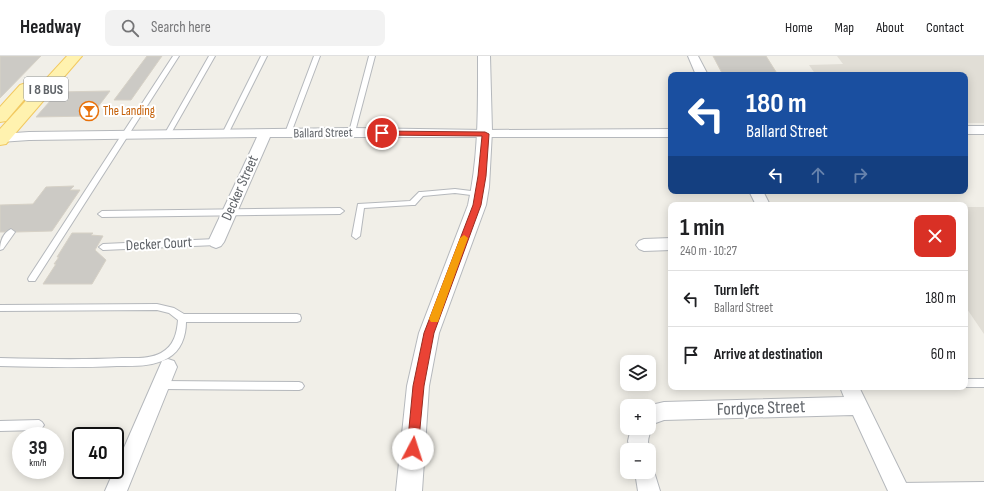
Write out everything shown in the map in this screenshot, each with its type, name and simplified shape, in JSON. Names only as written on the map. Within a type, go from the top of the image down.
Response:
[{"type":"main road","name":"I 8 BUS","points":[[5,107],[56,56]]},
{"type":"main road","name":"I 8 BUS","points":[[1,139],[75,56]]},
{"type":"street","points":[[409,491],[418,386],[429,333],[477,205],[479,194],[485,134],[484,56]]},
{"type":"street","points":[[693,56],[701,72]]},
{"type":"street","points":[[968,130],[984,130]]},
{"type":"street","name":"Ballard Street","points":[[1,139],[29,136],[352,132],[485,134],[668,133]]},
{"type":"street","name":"Decker Street","points":[[216,242],[265,134]]},
{"type":"street","points":[[644,244],[668,244]]},
{"type":"street","points":[[116,491],[165,376]]},
{"type":"street","points":[[850,390],[898,490]]},
{"type":"street","name":"Fordyce Street","points":[[657,414],[857,406]]},
{"type":"street","points":[[646,479],[649,491]]},
{"type":"lane","points":[[32,279],[176,56]]},
{"type":"lane","points":[[167,135],[212,56]]},
{"type":"lane","points":[[225,134],[264,56]]},
{"type":"lane","points":[[288,133],[317,56]]},
{"type":"lane","points":[[352,132],[372,56]]},
{"type":"lane","points":[[356,236],[361,206],[412,203],[420,194],[455,191],[479,194]]},
{"type":"lane","points":[[102,214],[340,211]]},
{"type":"lane","points":[[0,247],[11,232]]},
{"type":"lane","name":"Decker Court","points":[[103,247],[216,242]]},
{"type":"lane","points":[[0,308],[157,307],[171,310],[182,318],[297,318]]},
{"type":"lane","points":[[0,362],[84,364],[150,361],[161,359],[170,353],[176,345],[182,331],[182,318]]},
{"type":"lane","points":[[165,376],[298,386]]},
{"type":"lane","points":[[968,383],[984,383]]},
{"type":"lane","points":[[0,426],[39,425]]},
{"type":"lane","points":[[898,490],[984,487]]},
{"type":"shaded area","points":[[837,56],[984,56],[984,123],[968,123],[968,72],[814,72],[809,65],[843,64]]},
{"type":"shaded area","points":[[968,207],[984,207],[984,334],[968,310]]},
{"type":"building","points":[[0,56],[41,56],[0,98]]},
{"type":"building","points":[[147,56],[162,56],[131,100],[114,100]]},
{"type":"building","points":[[713,56],[766,56],[776,72],[721,72]]},
{"type":"building","points":[[110,91],[91,116],[36,117],[58,92]]},
{"type":"building","points":[[74,186],[70,190],[80,190],[52,231],[16,232],[11,228],[5,232],[0,232],[0,205],[33,204],[46,187]]},
{"type":"building","points":[[72,233],[93,233],[91,235],[103,236],[95,250],[106,260],[92,284],[43,284],[56,264],[54,264],[59,257],[57,257]]},
{"type":"slow traffic","points":[[434,319],[464,238]]},
{"type":"place","name":"The Landing","points":[[89,111]]},
{"type":"route","points":[[382,133],[485,134],[482,176],[477,205],[429,333],[418,386],[413,449]]}]
